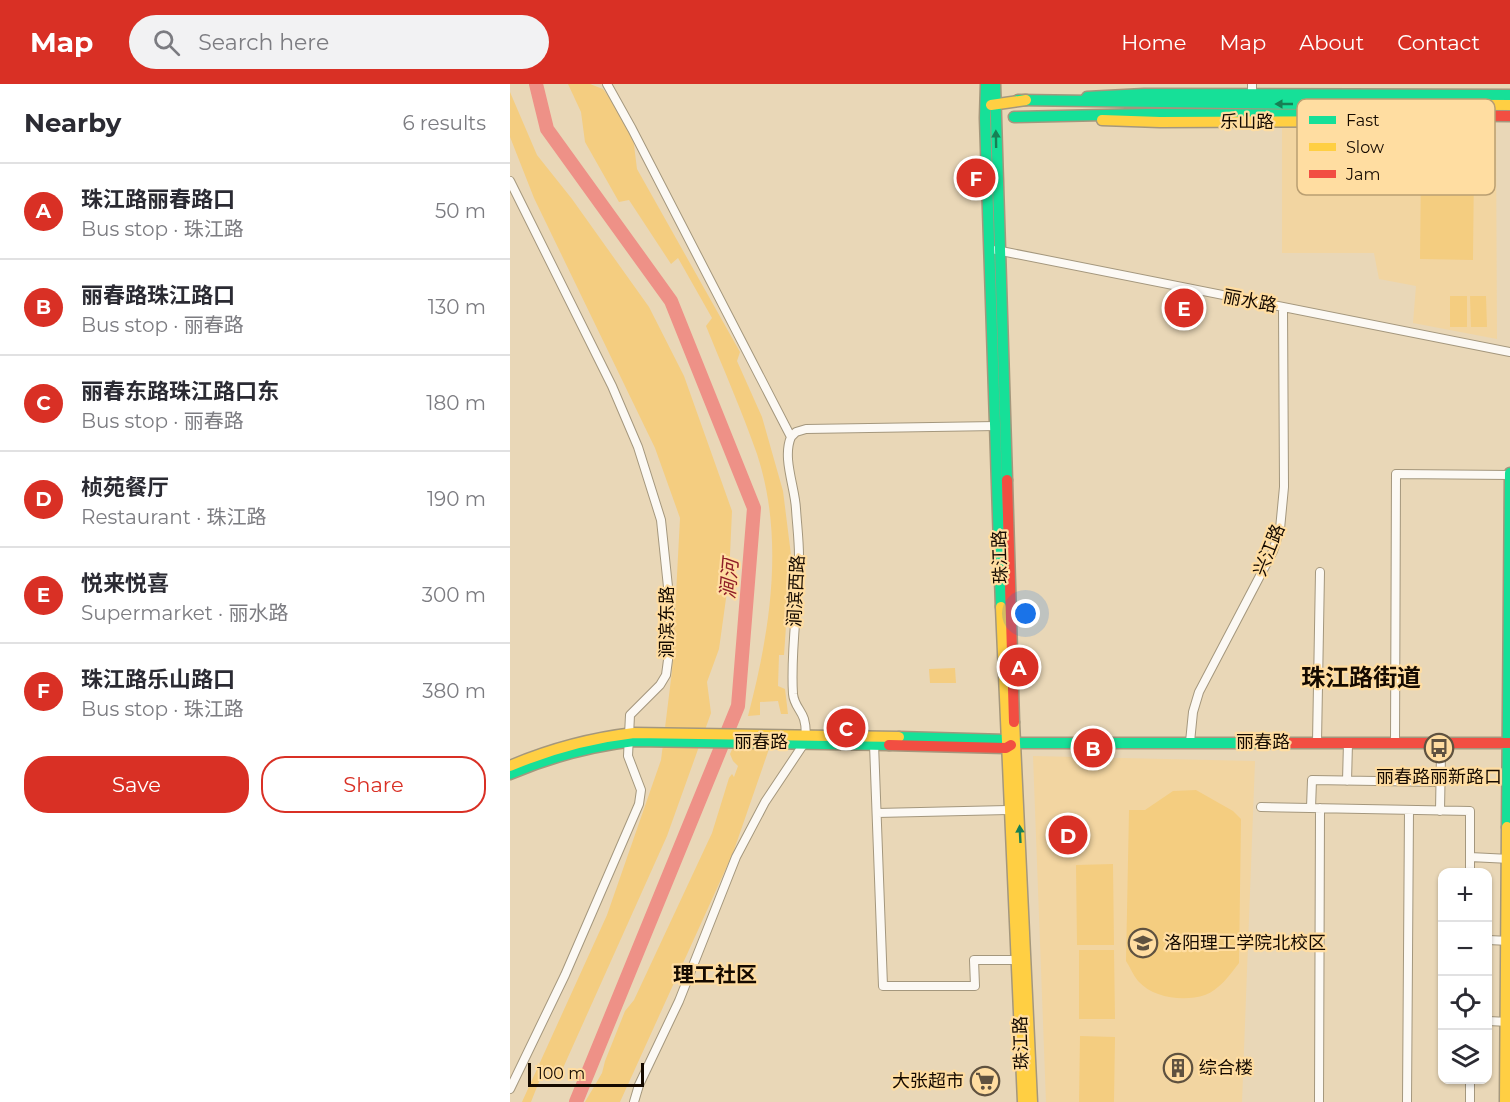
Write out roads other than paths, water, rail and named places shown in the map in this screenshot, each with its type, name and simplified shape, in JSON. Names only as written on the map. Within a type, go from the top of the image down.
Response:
[{"type":"main road","name":"珠江路","points":[[986,84],[996,118],[996,426],[1009,744],[1032,1102]]},
{"type":"main road","name":"珠江路","points":[[995,84],[991,105],[985,118],[995,250],[1009,744],[1008,810],[1019,960],[1023,1102]]},
{"type":"main road","name":"乐山路","points":[[991,105],[1018,100],[1252,89],[1510,95]]},
{"type":"main road","points":[[1018,100],[1147,109],[1297,112]]},
{"type":"main road","points":[[1495,105],[1510,105]]},
{"type":"main road","points":[[1014,117],[1147,109],[1297,107]]},
{"type":"main road","points":[[1495,116],[1510,116]]},
{"type":"main road","name":"乐山路","points":[[985,118],[1160,122],[1297,122]]},
{"type":"main road","name":"乐山路","points":[[1495,121],[1510,121]]},
{"type":"main road","points":[[1504,1102],[1508,1022],[1510,475]]},
{"type":"main road","name":"丽春路","points":[[510,766],[538,754],[599,737],[804,738],[1009,744]]},
{"type":"main road","name":"丽春路","points":[[510,774],[538,762],[631,738]]},
{"type":"main road","name":"丽春路","points":[[804,738],[874,744],[1509,743]]},
{"type":"street","name":"涧滨西路","points":[[607,84],[791,437],[787,453],[795,493],[799,556],[793,642],[793,684],[796,707],[804,718],[804,738]]},
{"type":"street","name":"涧滨东路","points":[[510,181],[612,386],[638,447],[661,519],[670,606],[666,675],[660,685],[630,715],[631,738],[628,756],[640,790],[639,804],[565,975],[510,1089]]},
{"type":"street","name":"丽水路","points":[[995,250],[1510,352]]},
{"type":"street","name":"兴江路","points":[[1190,742],[1198,692],[1272,551],[1280,529],[1284,487],[1283,308]]},
{"type":"street","points":[[791,437],[796,432],[806,429],[996,426]]},
{"type":"street","points":[[1395,743],[1396,474],[1510,475]]},
{"type":"street","points":[[1317,742],[1320,572]]},
{"type":"street","points":[[634,1102],[639,1085],[678,1001],[736,857],[765,802],[804,738]]},
{"type":"street","points":[[1347,781],[1348,743]]},
{"type":"street","points":[[874,744],[883,987],[975,986],[974,960],[1019,960]]},
{"type":"street","points":[[1440,811],[1441,753]]},
{"type":"street","points":[[1311,808],[1312,780],[1441,782]]},
{"type":"street","points":[[1261,807],[1470,812],[1470,868]]},
{"type":"street","points":[[1318,1102],[1320,808]]},
{"type":"street","points":[[877,813],[1008,810]]},
{"type":"street","points":[[1407,1102],[1409,810]]},
{"type":"street","points":[[1470,857],[1508,859]]},
{"type":"street","points":[[1492,940],[1508,941]]},
{"type":"street","points":[[1492,1021],[1508,1022]]},
{"type":"street","points":[[1470,1084],[1470,1102]]},
{"type":"waterway","name":"涧河","points":[[536,84],[547,129],[671,301],[754,508],[738,706],[576,1102]]},
{"type":"place","name":"珠江路乐山路口","points":[[976,178]]},
{"type":"place","name":"悦来悦喜","points":[[1184,308]]},
{"type":"place","name":"珠江路丽春路口","points":[[1019,667]]},
{"type":"place","name":"丽春东路珠江路口东","points":[[846,728]]},
{"type":"place","name":"丽春路珠江路口","points":[[1093,748]]},
{"type":"place","name":"丽春路丽新路口","points":[[1439,748]]},
{"type":"place","name":"桢苑餐厅","points":[[1068,835]]},
{"type":"place","name":"洛阳理工学院北校区","points":[[1143,943]]},
{"type":"place","name":"综合楼","points":[[1178,1068]]},
{"type":"place","name":"大张超市","points":[[985,1081]]},
{"type":"district","name":"珠江路街道","points":[[1361,678]]},
{"type":"district","name":"理工社区","points":[[715,975]]}]
